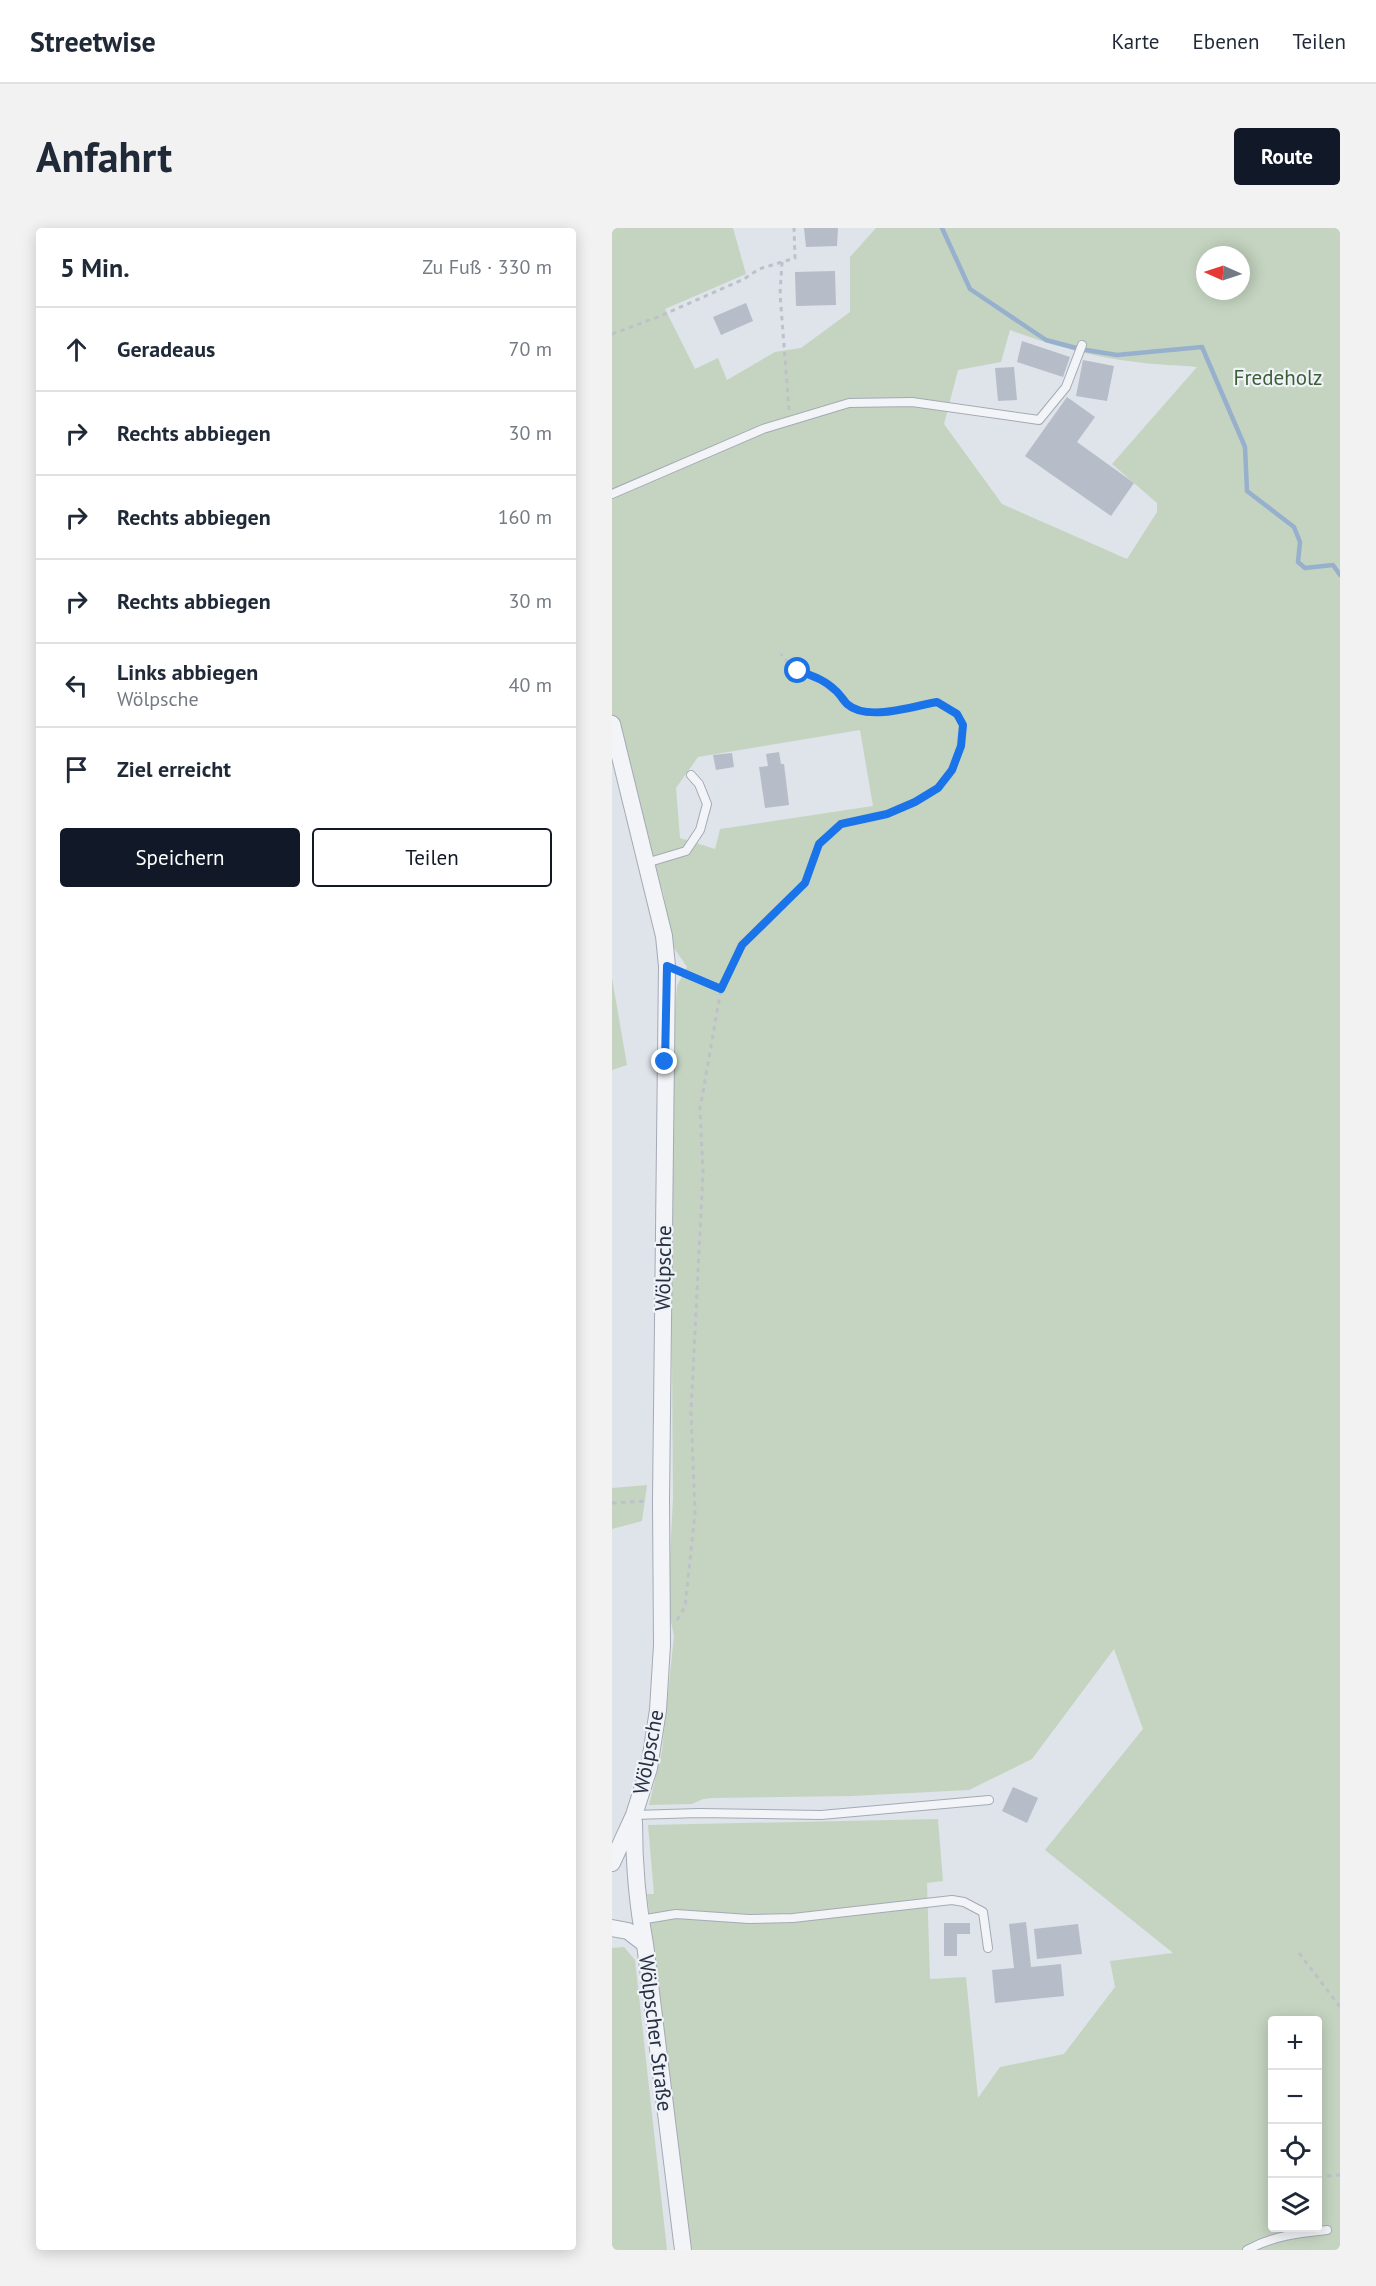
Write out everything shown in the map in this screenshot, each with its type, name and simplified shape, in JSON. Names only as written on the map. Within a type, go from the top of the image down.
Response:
[{"type":"street","name":"Wölpsche","points":[[612,724],[664,936],[667,966],[661,1500],[662,1645],[658,1710],[649,1768],[634,1815]]},
{"type":"street","points":[[612,1863],[634,1815]]},
{"type":"street","name":"Wölpscher Straße","points":[[634,1815],[634,1861],[640,1920],[645,1944],[683,2250]]},
{"type":"street","points":[[612,1928],[628,1931],[645,1944]]},
{"type":"lane","points":[[612,494],[763,429],[849,403],[912,402],[1039,420],[1066,387],[1082,345]]},
{"type":"lane","points":[[646,863],[686,851],[700,830],[707,804],[699,784],[691,775]]},
{"type":"lane","points":[[634,1815],[699,1813],[821,1815],[989,1800]]},
{"type":"lane","points":[[640,1920],[676,1914],[749,1919],[793,1918],[952,1900],[964,1902],[983,1912],[988,1948]]},
{"type":"lane","points":[[1247,2250],[1264,2241],[1288,2234],[1327,2230]]},
{"type":"path","points":[[612,334],[658,317],[744,279],[759,269],[795,258],[794,228]]},
{"type":"path","points":[[782,262],[780,294],[789,421]]},
{"type":"path","points":[[662,1645],[685,1607],[695,1513],[691,1412],[703,1172],[700,1109],[721,989],[742,945],[805,883],[819,844],[841,824],[887,814],[915,802],[938,788],[952,770],[961,746],[963,725],[957,714],[937,702],[880,712],[862,712],[848,705],[835,689],[818,677],[798,671],[789,665],[782,654]]},
{"type":"path","points":[[667,966],[721,989]]},
{"type":"path","points":[[612,1503],[661,1500]]},
{"type":"path","points":[[1299,1953],[1340,2007]]},
{"type":"path","points":[[1327,2176],[1340,2175]]},
{"type":"green space","name":"Fredeholz","points":[[612,228],[733,228],[746,274],[665,309],[695,369],[718,358],[727,380],[775,352],[801,348],[850,312],[850,257],[876,228],[1340,228],[1340,2250],[690,2250],[647,1894],[654,1894],[648,1825],[938,1819],[943,1881],[927,1883],[930,1979],[966,1977],[978,2098],[1000,2067],[1064,2054],[1115,1987],[1110,1961],[1173,1953],[1045,1850],[1143,1729],[1114,1649],[1032,1759],[969,1790],[852,1796],[712,1798],[692,1804],[649,1805],[662,1751],[674,1636],[667,1615],[673,1498],[671,1208],[673,1039],[677,986],[687,967],[672,945],[663,892],[612,739]],"holes":[[[1010,330],[1088,354],[1144,363],[1197,367],[1112,464],[1157,503],[1157,512],[1127,559],[1002,504],[944,424],[958,370],[1001,362]],[[860,730],[873,806],[720,829],[715,849],[680,838],[676,788],[698,757]]]},
{"type":"green space","points":[[612,978],[627,1065],[612,1070]]},
{"type":"green space","points":[[647,1485],[642,1521],[612,1529],[612,1488]]},
{"type":"green space","points":[[624,1947],[635,1960],[667,2250],[612,2250],[612,1948]]},
{"type":"building","points":[[804,228],[838,228],[837,246],[806,247]]},
{"type":"building","points":[[835,271],[836,305],[796,306],[795,272]]},
{"type":"building","points":[[746,303],[753,321],[721,335],[713,317]]},
{"type":"building","points":[[1022,341],[1070,357],[1063,377],[1017,362]]},
{"type":"building","points":[[1083,360],[1114,366],[1107,401],[1076,396]]},
{"type":"building","points":[[1014,367],[1017,400],[998,401],[995,368]]},
{"type":"building","points":[[1067,397],[1095,417],[1077,442],[1134,483],[1111,516],[1025,456]]},
{"type":"building","points":[[779,752],[781,764],[784,764],[789,805],[765,808],[759,767],[768,766],[766,754]]},
{"type":"building","points":[[732,753],[734,767],[716,770],[713,755]]},
{"type":"building","points":[[1013,1787],[1038,1798],[1027,1823],[1002,1811]]},
{"type":"building","points":[[1026,1922],[1031,1967],[1061,1964],[1064,1996],[995,2003],[992,1970],[1014,1968],[1009,1924]]},
{"type":"building","points":[[944,1923],[970,1923],[970,1934],[957,1934],[957,1956],[944,1956]]},
{"type":"building","points":[[1078,1924],[1082,1954],[1037,1959],[1034,1929]]},
{"type":"waterway","points":[[942,228],[970,289],[1046,340],[1117,355],[1202,347],[1245,447],[1247,491],[1294,527],[1300,542],[1298,562],[1305,568],[1333,565],[1340,575]]},
{"type":"route","points":[[665,1062],[667,966],[721,989],[742,945],[805,883],[819,844],[841,824],[887,814],[915,802],[938,788],[952,770],[961,746],[963,725],[957,714],[937,702],[880,712],[862,712],[848,705],[835,689],[818,677],[798,671]]}]
